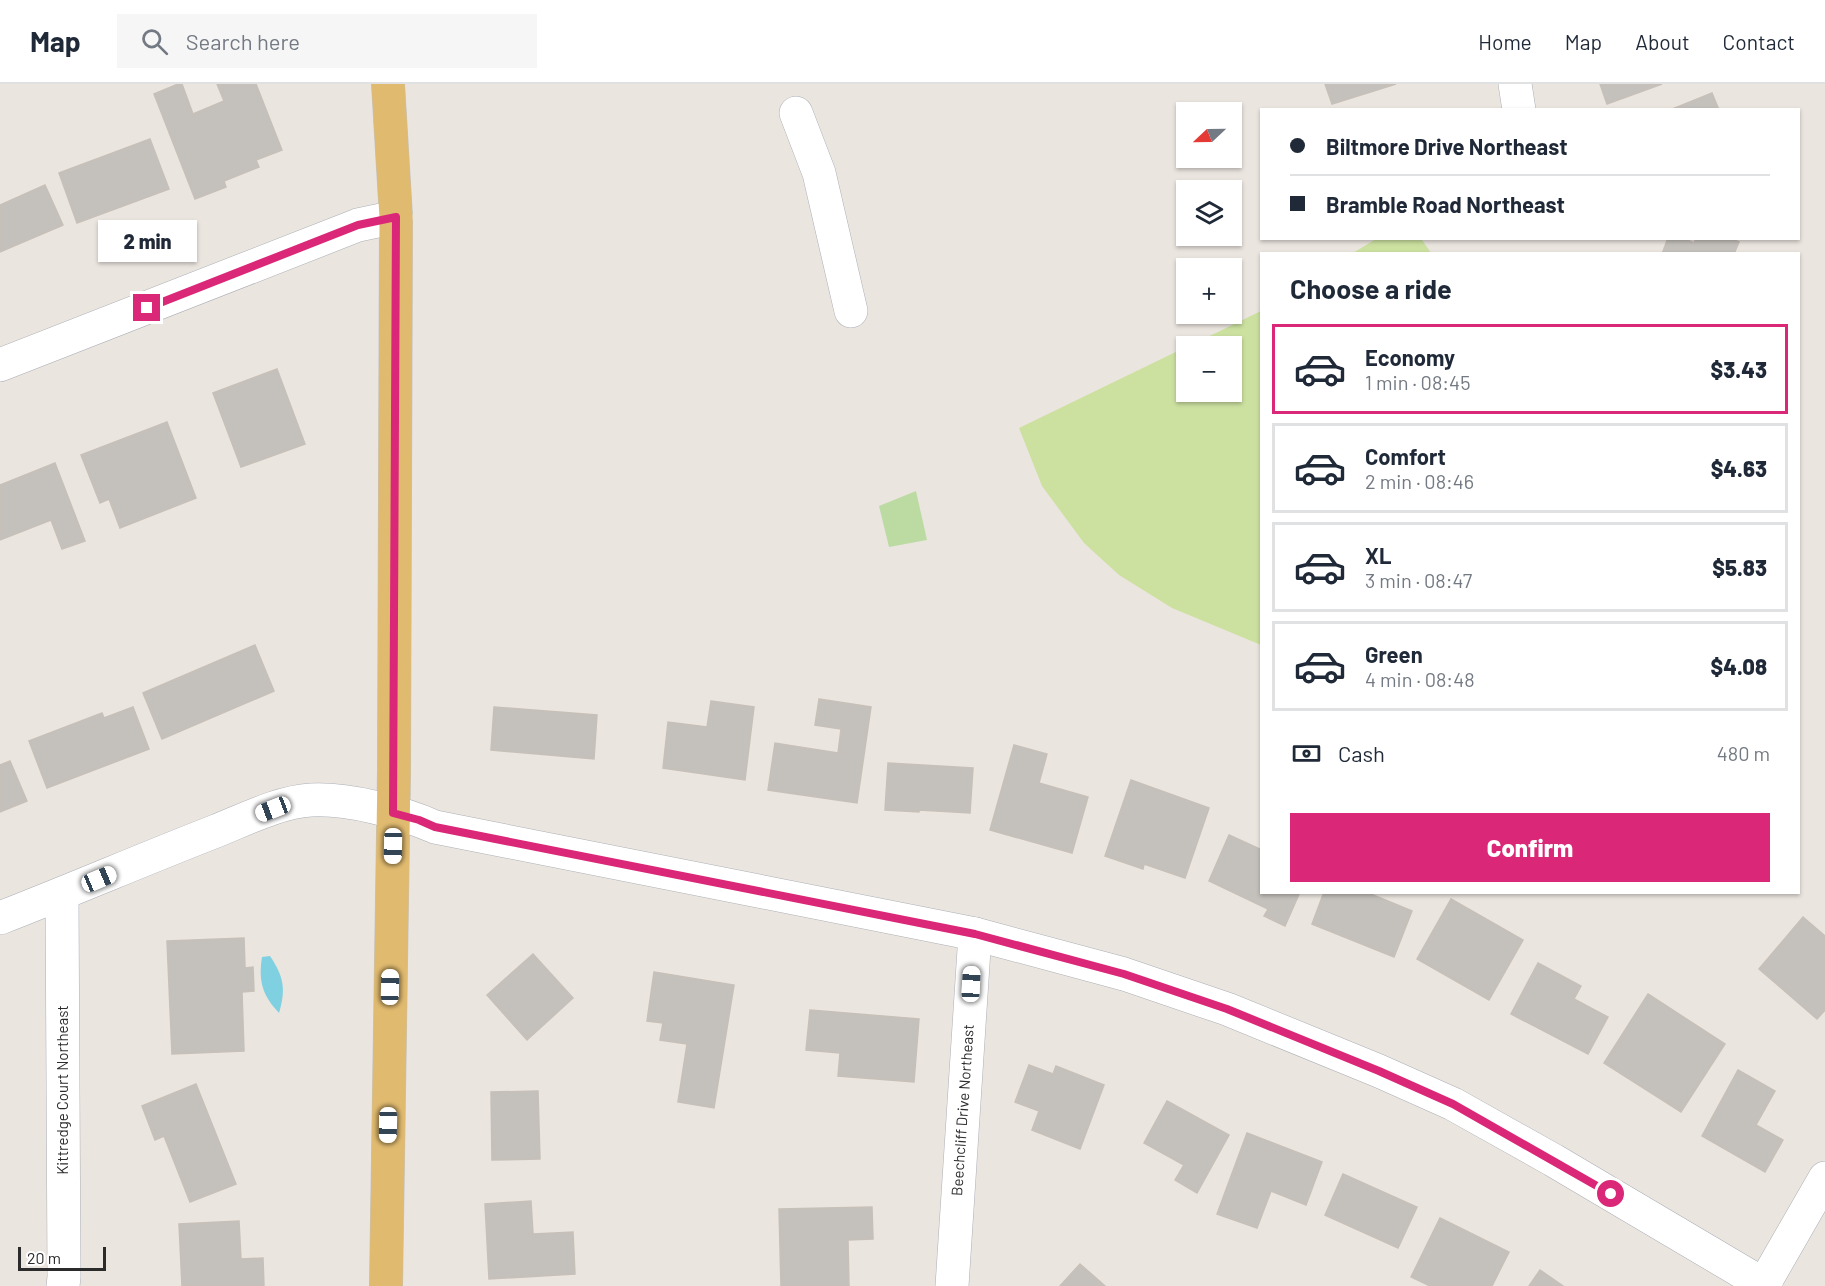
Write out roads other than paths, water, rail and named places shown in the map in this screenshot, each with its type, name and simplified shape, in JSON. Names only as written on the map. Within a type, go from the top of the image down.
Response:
[{"type":"main road","points":[[386,1286],[393,813],[396,217],[388,84]]},
{"type":"street","points":[[1515,84],[1520,108]]},
{"type":"street","points":[[796,113],[819,172],[851,310]]},
{"type":"street","points":[[0,365],[358,225],[396,217]]},
{"type":"street","points":[[0,918],[292,802],[328,799],[371,807],[419,820],[435,827],[975,934],[1124,974],[1227,1009],[1453,1104],[1765,1285],[1825,1178]]},
{"type":"street","name":"Kittredge Court Northeast","points":[[62,894],[63,1286]]},
{"type":"street","name":"Beechcliff Drive Northeast","points":[[952,1286],[975,934]]},
{"type":"water","points":[[270,956],[282,983],[283,997],[279,1013],[269,1001],[261,981],[262,957]]}]
